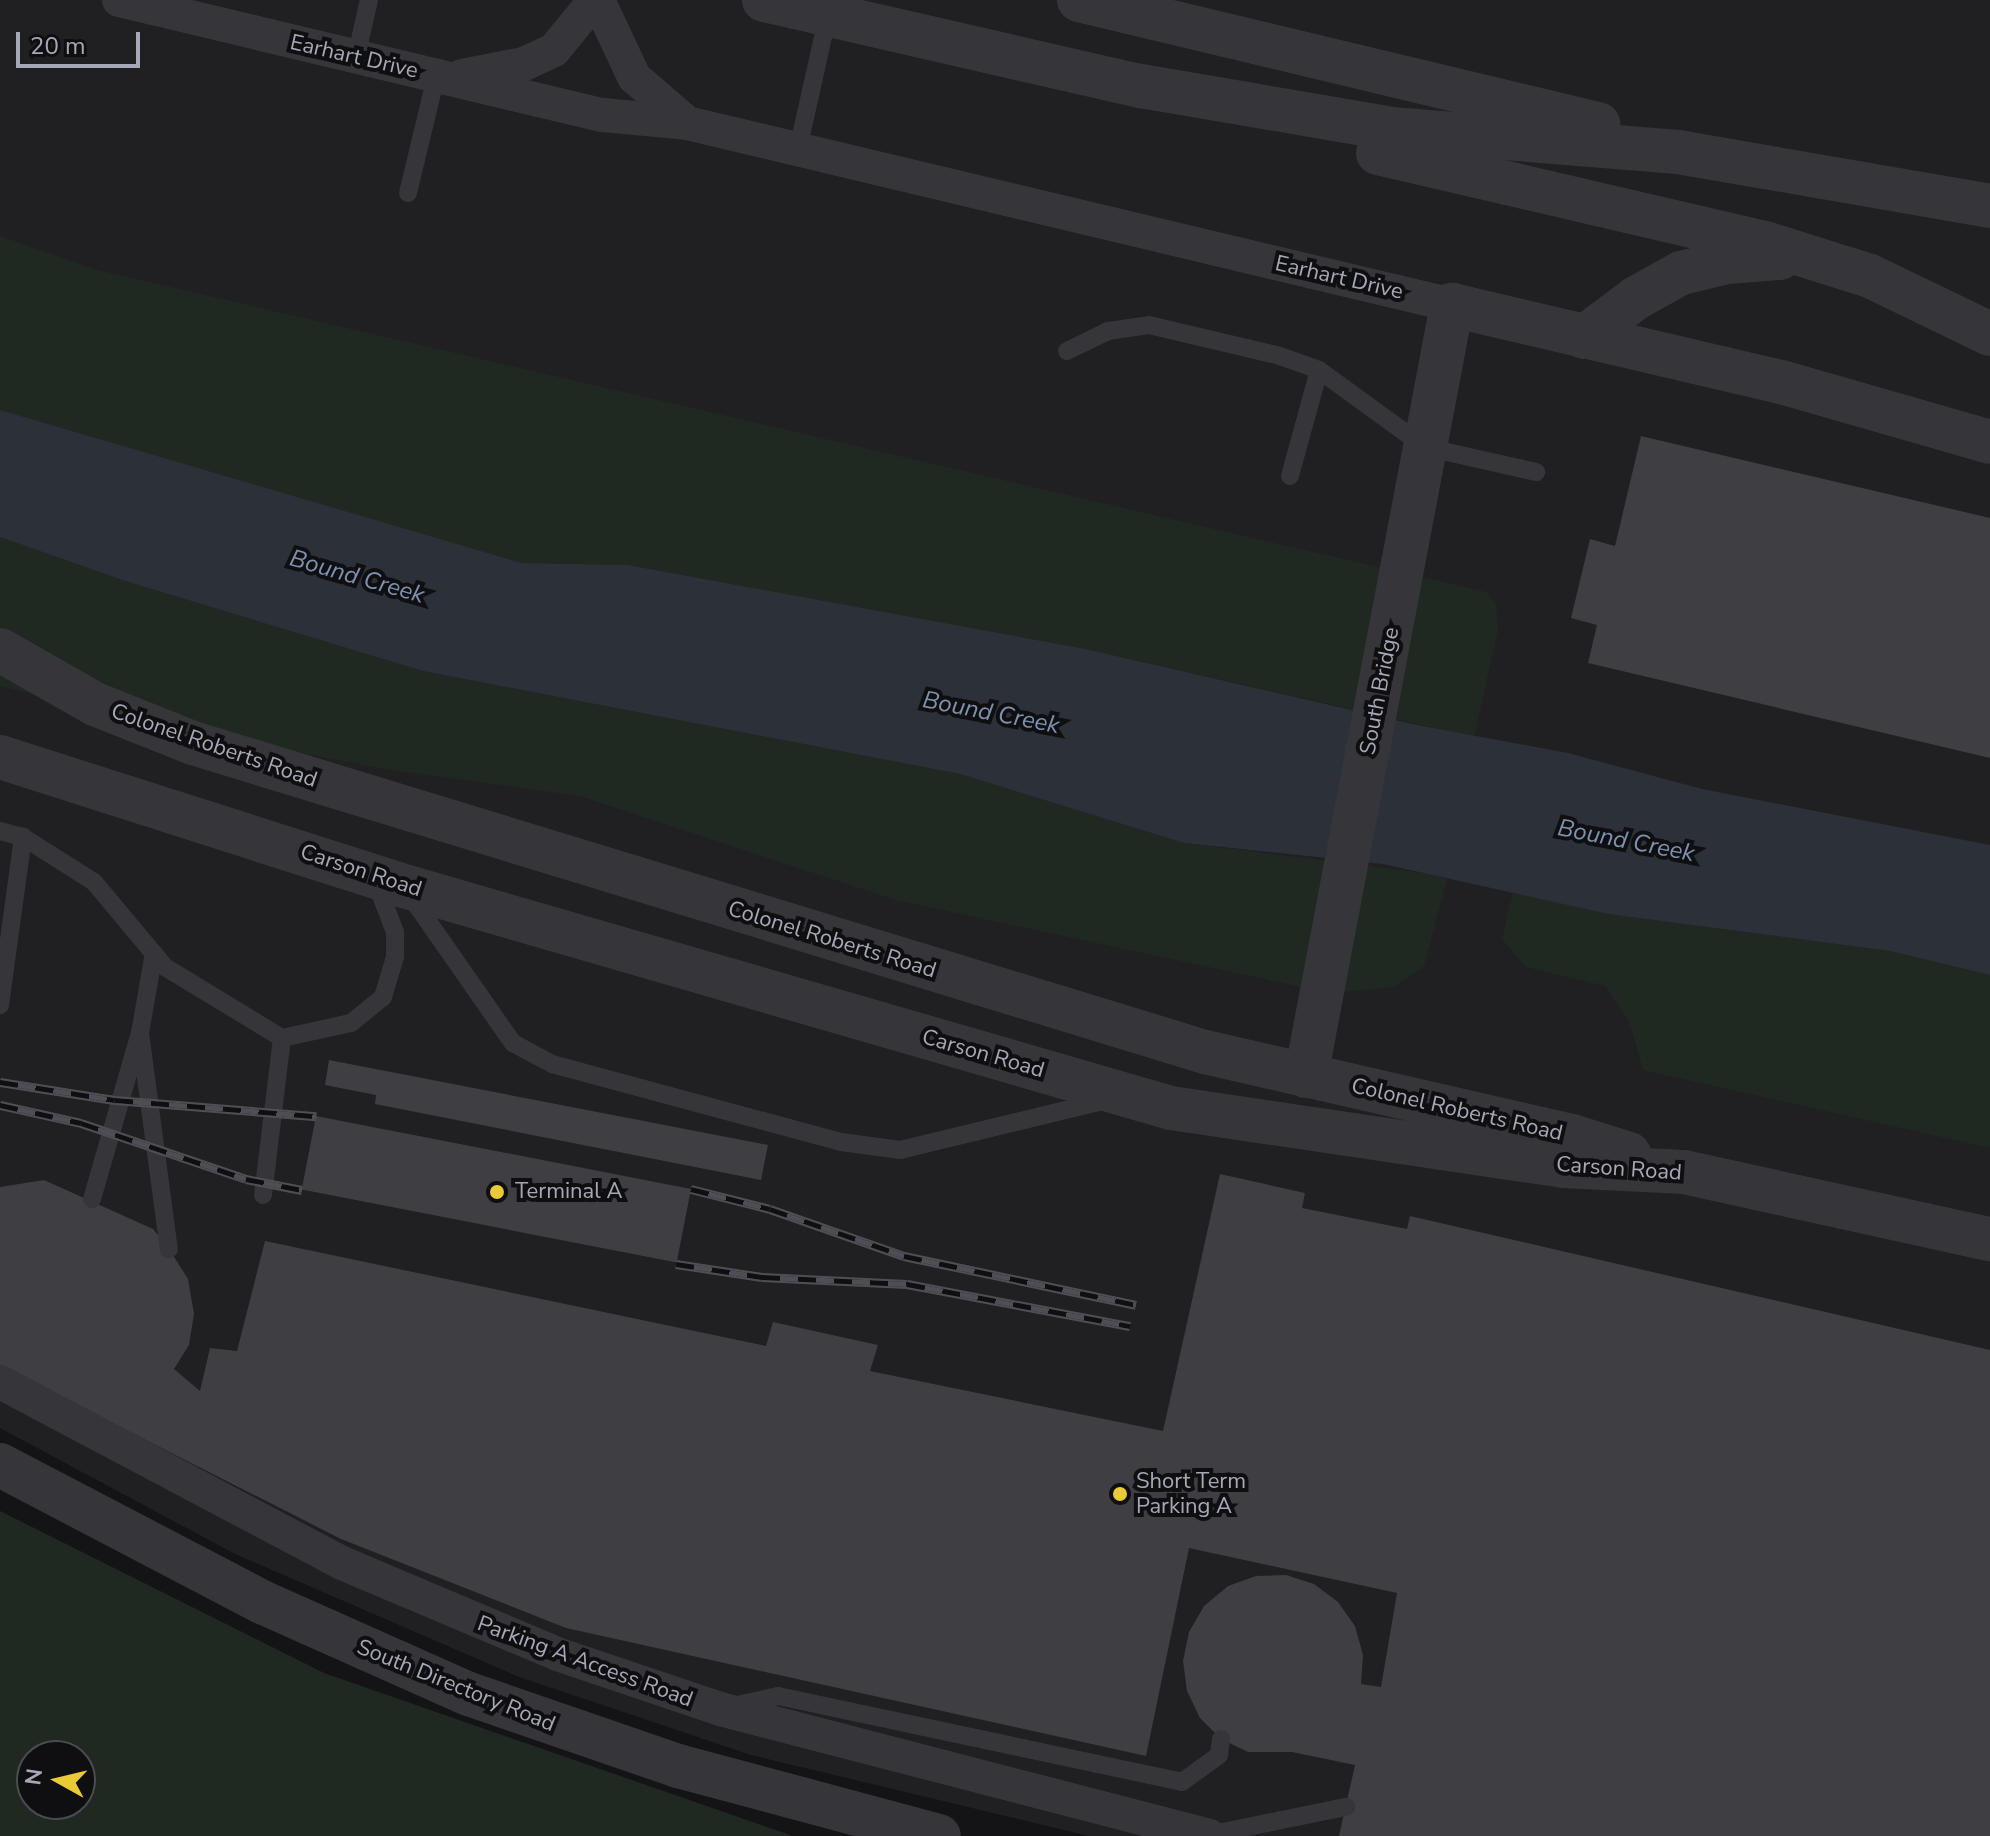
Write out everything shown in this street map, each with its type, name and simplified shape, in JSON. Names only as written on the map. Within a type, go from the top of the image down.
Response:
[{"type":"street","name":"Earhart Drive","points":[[119,0],[220,13],[356,57],[603,115],[687,123],[798,149],[1781,382],[1990,442]]},
{"type":"street","name":"Earhart Drive","points":[[443,77],[524,64],[554,50],[596,0],[634,77],[687,123]]},
{"type":"street","points":[[764,0],[1141,86],[1403,131],[1678,152],[1990,206]]},
{"type":"street","points":[[1079,0],[1675,143],[1990,196]]},
{"type":"street","points":[[1141,86],[1330,142],[1684,222],[1818,259],[1896,286],[1990,334]]},
{"type":"street","points":[[1584,337],[1681,273],[1727,262],[1818,259]]},
{"type":"street","name":"South Bridge","points":[[1306,1076],[1452,305]]},
{"type":"street","name":"Colonel Roberts Road","points":[[11,656],[127,719],[193,743],[956,978],[1306,1076],[1572,1136],[1684,1172]]},
{"type":"street","name":"Carson Road","points":[[0,757],[385,880],[1124,1096],[1254,1123],[1532,1162],[1684,1172],[1990,1239]]},
{"type":"street","name":"Parking A Access Road","points":[[0,1382],[415,1597],[557,1654],[720,1709],[1209,1836]]},
{"type":"street","name":"South Directory Road","points":[[0,1465],[221,1582],[469,1694],[678,1766],[939,1836]]},
{"type":"lane","points":[[356,57],[369,0]]},
{"type":"lane","points":[[798,149],[832,0]]},
{"type":"lane","points":[[408,193],[443,77]]},
{"type":"lane","points":[[1067,351],[1108,331],[1149,325],[1319,370],[1425,447],[1536,472]]},
{"type":"lane","points":[[1290,476],[1319,370]]},
{"type":"lane","points":[[0,831],[23,837],[94,882],[165,967],[282,1038],[351,1023],[383,997],[395,957],[395,932],[385,880]]},
{"type":"lane","points":[[0,1005],[23,837]]},
{"type":"lane","points":[[385,880],[422,907],[513,1043],[552,1064],[812,1134],[900,1150],[1124,1096]]},
{"type":"lane","points":[[92,1199],[140,1033],[154,953]]},
{"type":"lane","points":[[140,1033],[169,1249]]},
{"type":"lane","points":[[263,1195],[282,1038]]},
{"type":"lane","points":[[720,1709],[778,1696],[1182,1782],[1219,1755],[1221,1739]]},
{"type":"lane","points":[[1209,1836],[1346,1807]]},
{"type":"shaded area","points":[[0,0],[1990,0],[1990,1836],[1089,1836],[751,1755],[519,1677],[235,1554],[0,1428]]},
{"type":"shaded area","points":[[0,236],[97,270],[1486,592],[1496,603],[1498,630],[1474,737],[1086,649],[628,565],[522,563],[48,428],[0,410]]},
{"type":"shaded area","points":[[0,537],[125,581],[423,671],[960,774],[1184,843],[1448,876],[1424,966],[1394,987],[1330,993],[896,900],[580,796],[391,770],[159,726],[0,686]]},
{"type":"shaded area","points":[[1513,892],[1609,914],[1890,951],[1990,975],[1990,1148],[1643,1070],[1629,1021],[1605,986],[1526,967],[1502,939]]},
{"type":"shaded area","points":[[0,1511],[324,1673],[793,1836],[0,1836]]},
{"type":"water","name":"Bound Creek","points":[[0,410],[522,563],[628,565],[1086,649],[1417,725],[1568,753],[1702,789],[1990,845],[1990,975],[1890,951],[1608,914],[1383,864],[1184,843],[960,774],[423,671],[125,581],[0,537]]},
{"type":"building","points":[[1641,436],[1990,518],[1990,758],[1588,663],[1597,625],[1571,618],[1590,539],[1615,546]]},
{"type":"building","points":[[329,1060],[768,1145],[761,1180],[375,1104],[376,1095],[325,1085]]},
{"type":"building","points":[[316,1116],[691,1189],[677,1263],[302,1190]]},
{"type":"building","name":"Short Term Parking A","points":[[1220,1174],[1305,1193],[1302,1208],[1407,1229],[1410,1216],[1990,1350],[1990,1836],[1339,1836],[1355,1765],[1292,1752],[1248,1752],[1221,1739],[1200,1718],[1187,1691],[1183,1661],[1189,1632],[1204,1606],[1228,1586],[1256,1576],[1286,1575],[1314,1584],[1338,1602],[1355,1626],[1363,1655],[1361,1684],[1381,1687],[1397,1593],[1189,1548],[1146,1756],[566,1628],[341,1539],[0,1366],[0,1187],[44,1180],[153,1229],[169,1249],[188,1279],[194,1314],[189,1345],[174,1369],[200,1391],[210,1348],[237,1351],[265,1241],[766,1346],[773,1322],[878,1345],[870,1371],[1163,1431]]},
{"type":"railway","points":[[0,1082],[115,1100],[316,1116]]},
{"type":"railway","points":[[0,1105],[81,1123],[246,1179],[302,1190]]},
{"type":"railway","points":[[691,1189],[770,1209],[904,1256],[1136,1305]]},
{"type":"railway","points":[[676,1264],[762,1277],[907,1284],[1130,1326]]},
{"type":"place","name":"Terminal A","points":[[497,1192]]},
{"type":"place","name":"Short Term Parking A","points":[[1120,1494]]}]
